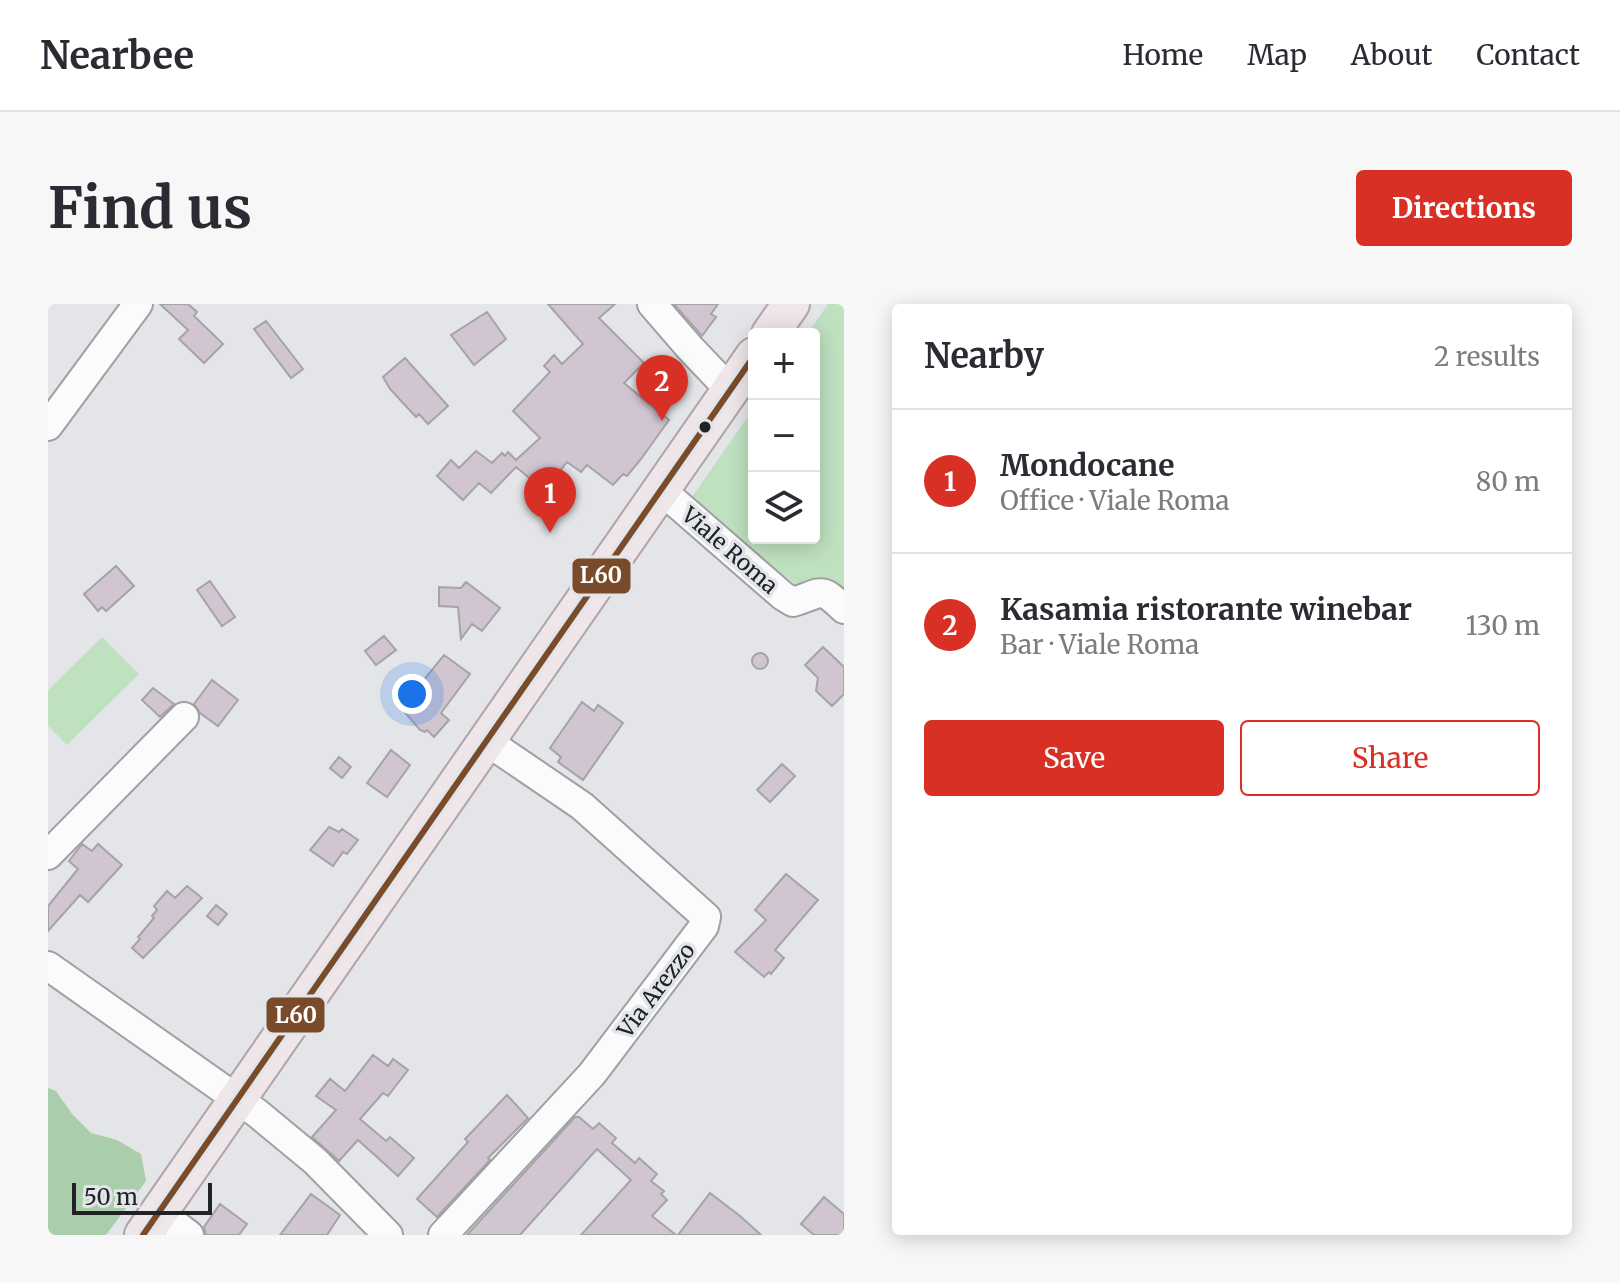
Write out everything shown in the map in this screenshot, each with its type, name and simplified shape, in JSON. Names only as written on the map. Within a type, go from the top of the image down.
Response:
[{"type":"main road","points":[[774,328],[791,304]]},
{"type":"main road","name":"Viale Roma","points":[[151,1223],[748,364]]},
{"type":"street","points":[[48,426],[138,304]]},
{"type":"street","points":[[652,304],[730,390]]},
{"type":"street","name":"Viale Roma","points":[[660,489],[783,596],[793,602],[822,592],[828,593],[844,609]]},
{"type":"street","points":[[48,855],[184,717]]},
{"type":"street","name":"Via Arezzo","points":[[443,1235],[592,1074],[704,926],[706,917],[582,806],[485,740]]},
{"type":"street","points":[[48,966],[257,1113],[315,1161],[388,1235]]},
{"type":"street","points":[[151,1223],[189,1235]]},
{"type":"green space","points":[[828,304],[844,304],[844,595],[807,593],[689,501],[748,417],[748,544],[820,544],[820,328],[811,328]]},
{"type":"green space","points":[[102,637],[139,674],[67,745],[48,726],[48,690]]},
{"type":"green space","points":[[48,1088],[56,1091],[72,1114],[91,1133],[117,1140],[141,1154],[146,1181],[106,1235],[48,1235]]},
{"type":"building","points":[[160,304],[188,304],[197,312],[194,316],[223,344],[204,363],[179,339],[188,330]]},
{"type":"building","points":[[548,304],[615,304],[599,318],[644,363],[624,383],[669,420],[627,476],[623,474],[613,485],[587,465],[581,472],[567,462],[553,480],[549,478],[540,487],[516,467],[491,493],[479,483],[463,500],[437,476],[451,460],[459,468],[476,451],[492,463],[502,453],[505,456],[508,452],[516,460],[540,438],[513,411],[550,372],[544,366],[554,355],[562,364],[583,344]]},
{"type":"building","points":[[674,304],[718,304],[711,314],[716,317],[702,336]]},
{"type":"building","points":[[487,312],[506,339],[474,365],[451,335]]},
{"type":"building","points":[[266,321],[303,369],[291,378],[254,329]]},
{"type":"building","points":[[405,358],[448,406],[428,424],[419,414],[416,417],[383,377]]},
{"type":"building","points":[[116,566],[134,586],[106,611],[102,607],[98,611],[84,594]]},
{"type":"building","points":[[210,581],[235,617],[222,626],[197,590]]},
{"type":"building","points":[[466,582],[500,608],[482,631],[472,624],[461,639],[458,607],[439,606],[439,587],[461,588]]},
{"type":"building","points":[[384,636],[396,650],[376,665],[365,651]]},
{"type":"building","points":[[823,647],[844,667],[844,694],[832,706],[816,691],[818,678],[805,665]]},
{"type":"building","points":[[760,653],[768,661],[760,669],[752,661]]},
{"type":"building","points":[[444,655],[470,674],[441,713],[449,720],[434,737],[427,730],[420,730],[401,708]]},
{"type":"building","points":[[212,680],[238,700],[218,726],[200,713],[194,704]]},
{"type":"building","points":[[153,688],[174,704],[160,717],[142,700]]},
{"type":"building","points":[[582,702],[594,711],[598,705],[623,723],[583,780],[558,762],[561,757],[550,748]]},
{"type":"building","points":[[391,750],[410,765],[387,797],[367,783]]},
{"type":"building","points":[[339,757],[351,767],[342,778],[330,768]]},
{"type":"building","points":[[782,764],[795,776],[770,802],[757,790]]},
{"type":"building","points":[[329,827],[339,832],[342,829],[358,840],[347,854],[343,852],[333,866],[310,850]]},
{"type":"building","points":[[82,844],[92,851],[98,844],[122,865],[88,902],[80,895],[48,931],[48,906],[78,869],[69,861]]},
{"type":"building","points":[[786,874],[818,900],[775,950],[784,958],[771,974],[769,972],[764,977],[735,952],[766,920],[755,910]]},
{"type":"building","points":[[187,886],[202,898],[143,958],[132,948],[154,918],[152,916],[157,910],[154,906],[167,891],[175,898]]},
{"type":"building","points":[[216,905],[227,914],[218,925],[207,916]]},
{"type":"building","points":[[373,1055],[388,1066],[393,1059],[408,1070],[388,1096],[383,1093],[360,1119],[386,1141],[390,1137],[414,1158],[398,1176],[358,1140],[339,1161],[312,1137],[336,1110],[316,1096],[330,1079],[345,1091]]},
{"type":"building","points":[[507,1095],[528,1118],[437,1217],[417,1199],[468,1142],[465,1139]]},
{"type":"building","points":[[575,1117],[593,1129],[599,1123],[616,1138],[612,1143],[635,1163],[639,1158],[657,1174],[651,1181],[664,1191],[661,1194],[667,1200],[652,1216],[676,1235],[581,1235],[631,1180],[597,1149],[520,1235],[467,1235]]},
{"type":"building","points":[[710,1193],[740,1216],[761,1235],[678,1235]]},
{"type":"building","points":[[311,1194],[340,1215],[327,1235],[280,1235]]},
{"type":"building","points":[[824,1197],[844,1214],[844,1235],[814,1235],[801,1224]]},
{"type":"building","points":[[220,1204],[247,1224],[239,1235],[206,1235],[204,1227]]},
{"type":"transit line","name":"L60","points":[[143,1235],[748,365]]},
{"type":"place","name":"Kasamia ristorante winebar","points":[[662,421]]},
{"type":"place","name":"Mondocane","points":[[550,533]]}]
